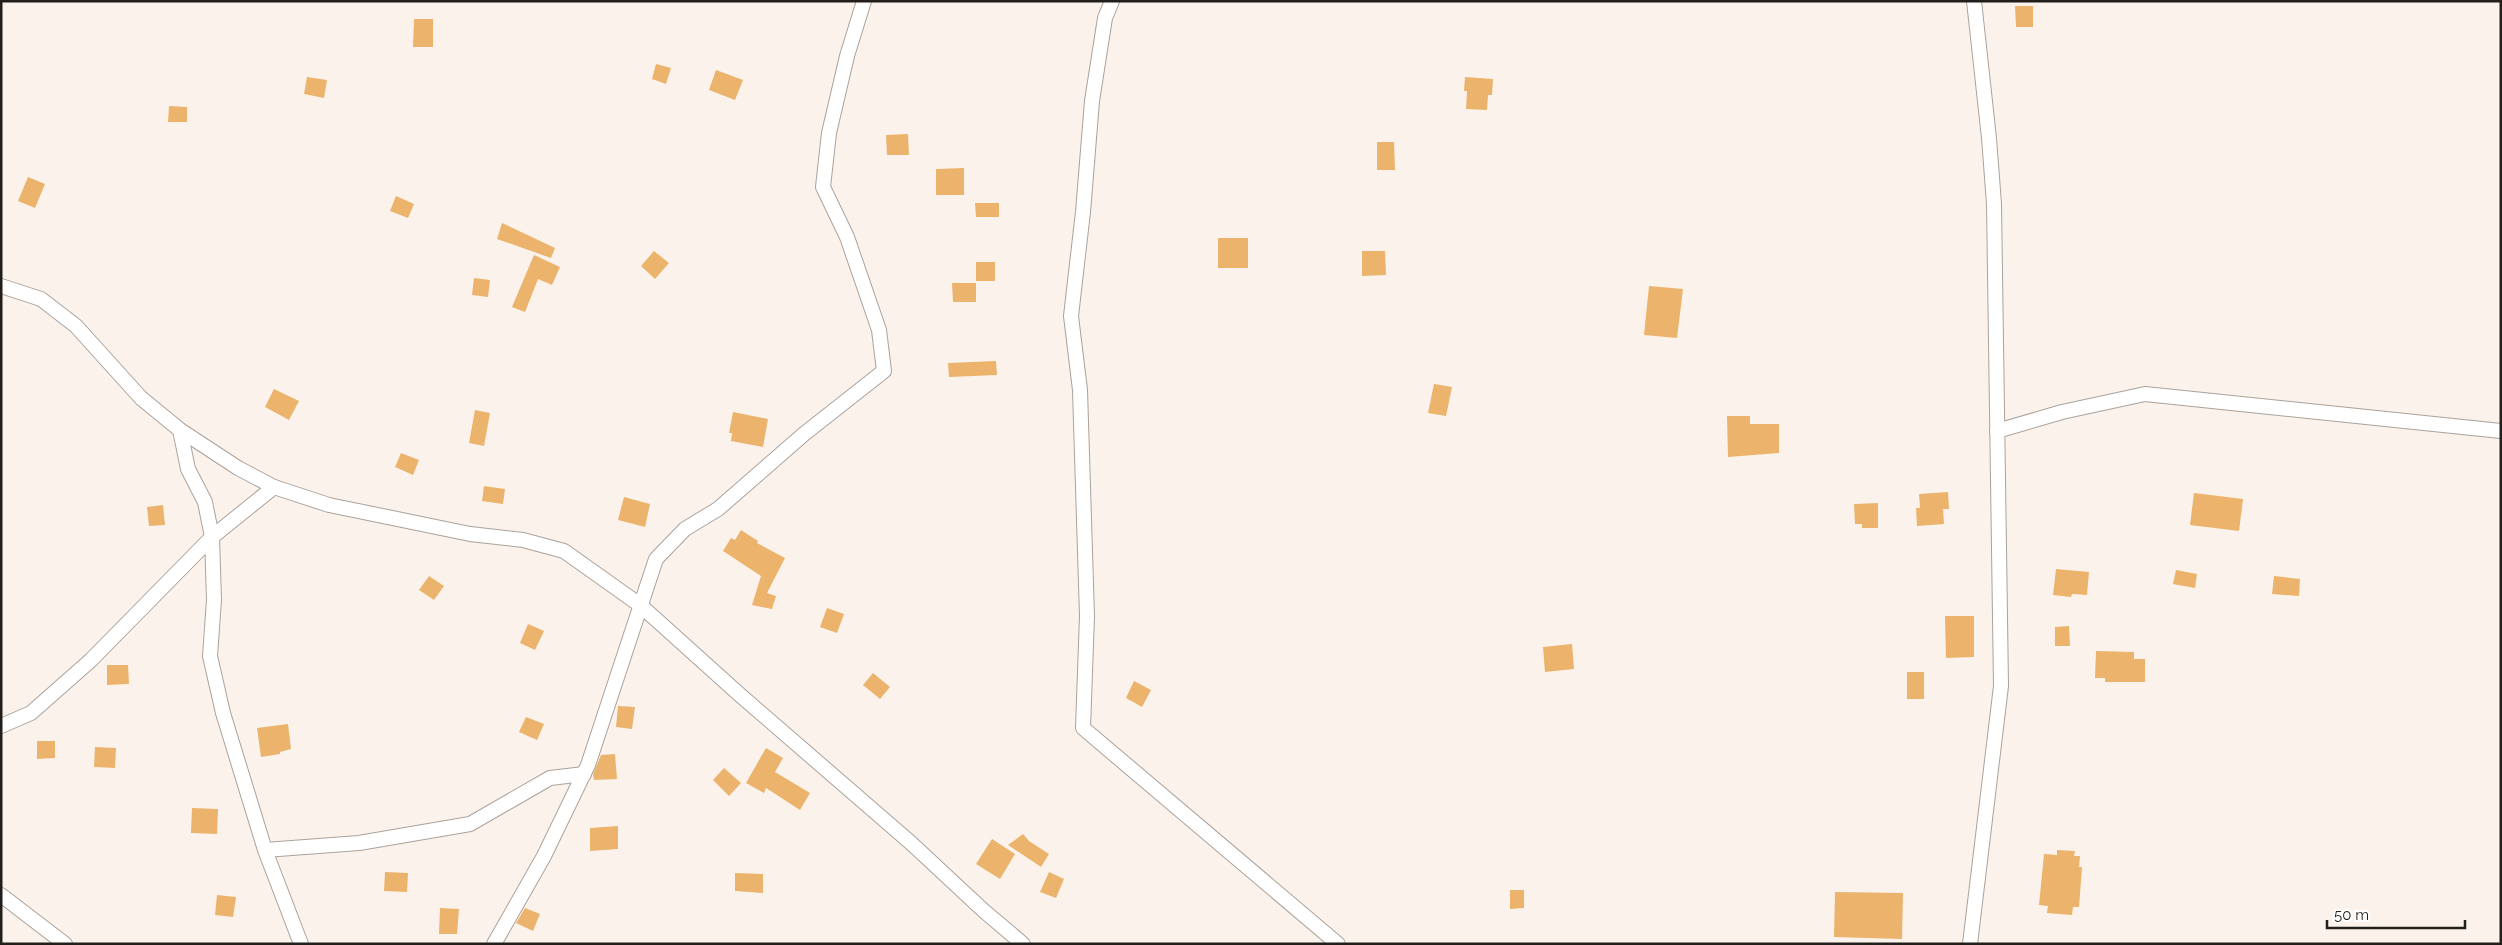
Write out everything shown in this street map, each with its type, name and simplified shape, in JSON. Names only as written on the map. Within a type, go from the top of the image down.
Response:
[{"type":"street","points":[[494,944],[544,856],[584,774],[656,559],[685,528],[718,509],[804,434],[884,371],[879,330],[847,237],[824,188],[829,133],[847,56],[864,1]]},
{"type":"street","points":[[1112,1],[1105,18],[1092,101],[1083,212],[1071,316],[1080,390],[1086,607],[1083,728],[1338,944]]},
{"type":"street","points":[[1970,944],[2001,686],[1994,204],[1974,1]]},
{"type":"street","points":[[1,286],[41,299],[76,326],[141,398],[180,430],[238,468],[274,487],[329,505],[470,534],[523,540],[564,551],[640,604],[740,695],[912,844],[984,911],[1024,944]]},
{"type":"street","points":[[1997,431],[2062,412],[2145,394],[2501,431]]},
{"type":"street","points":[[180,430],[188,469],[205,502],[212,537],[214,600],[210,656],[223,713],[265,850],[301,944]]},
{"type":"street","points":[[1,726],[31,713],[84,666],[212,537],[274,487]]},
{"type":"street","points":[[265,850],[359,843],[470,824],[550,778],[584,774]]},
{"type":"street","points":[[1,895],[64,944]]},
{"type":"building","points":[[2015,6],[2033,6],[2033,27],[2016,27]]},
{"type":"building","points":[[414,19],[433,19],[433,47],[413,47]]},
{"type":"building","points":[[656,64],[671,68],[666,84],[652,79]]},
{"type":"building","points":[[716,70],[743,80],[735,100],[709,90]]},
{"type":"building","points":[[307,77],[327,80],[324,98],[304,94]]},
{"type":"building","points":[[1465,77],[1493,79],[1492,95],[1488,95],[1487,110],[1466,109],[1467,91],[1464,91]]},
{"type":"building","points":[[169,106],[187,107],[187,122],[168,122]]},
{"type":"building","points":[[908,134],[909,155],[887,155],[886,135]]},
{"type":"building","points":[[1377,142],[1394,142],[1395,170],[1377,170]]},
{"type":"building","points":[[964,168],[964,195],[936,195],[936,169]]},
{"type":"building","points":[[28,177],[45,184],[35,208],[18,201]]},
{"type":"building","points":[[396,196],[414,204],[408,218],[390,211]]},
{"type":"building","points":[[975,203],[999,203],[999,217],[976,217]]},
{"type":"building","points":[[502,223],[555,248],[551,258],[497,239]]},
{"type":"building","points":[[1218,238],[1248,238],[1248,268],[1218,268]]},
{"type":"building","points":[[654,251],[669,263],[655,279],[641,266]]},
{"type":"building","points":[[1362,251],[1385,251],[1386,275],[1362,276]]},
{"type":"building","points":[[534,255],[560,267],[552,285],[538,279],[525,312],[512,307]]},
{"type":"building","points":[[976,262],[995,262],[995,281],[976,281]]},
{"type":"building","points":[[474,278],[490,280],[488,297],[472,295]]},
{"type":"building","points":[[952,283],[976,283],[976,302],[953,302]]},
{"type":"building","points":[[1649,286],[1683,289],[1677,338],[1644,335]]},
{"type":"building","points":[[996,361],[997,375],[949,377],[948,363]]},
{"type":"building","points":[[1434,384],[1452,387],[1446,416],[1428,413]]},
{"type":"building","points":[[274,389],[299,401],[289,420],[265,407]]},
{"type":"building","points":[[475,410],[490,413],[484,446],[469,443]]},
{"type":"building","points":[[733,412],[768,419],[763,447],[731,441],[732,433],[729,433]]},
{"type":"building","points":[[1727,416],[1750,416],[1750,424],[1779,424],[1779,453],[1728,457]]},
{"type":"building","points":[[401,453],[419,460],[413,475],[395,467]]},
{"type":"building","points":[[484,486],[505,489],[503,504],[482,501]]},
{"type":"building","points":[[1948,492],[1949,509],[1943,509],[1944,524],[1917,526],[1916,508],[1920,508],[1919,494]]},
{"type":"building","points":[[2194,493],[2243,499],[2239,531],[2190,525]]},
{"type":"building","points":[[624,497],[650,504],[645,527],[618,520]]},
{"type":"building","points":[[1878,503],[1878,528],[1862,528],[1862,524],[1855,524],[1854,504]]},
{"type":"building","points":[[163,505],[165,525],[149,526],[147,507]]},
{"type":"building","points":[[741,530],[758,541],[757,543],[785,558],[767,593],[776,596],[772,609],[752,605],[761,576],[723,551],[731,538],[735,540]]},
{"type":"building","points":[[2056,569],[2089,572],[2087,595],[2072,594],[2071,597],[2053,595]]},
{"type":"building","points":[[2176,570],[2197,574],[2195,588],[2173,584]]},
{"type":"building","points":[[429,576],[444,586],[434,600],[419,590]]},
{"type":"building","points":[[2274,576],[2300,579],[2299,596],[2272,594]]},
{"type":"building","points":[[827,608],[844,614],[837,633],[820,627]]},
{"type":"building","points":[[1945,616],[1974,616],[1974,657],[1946,658]]},
{"type":"building","points":[[528,624],[544,631],[535,650],[520,643]]},
{"type":"building","points":[[2069,626],[2070,646],[2055,646],[2055,627]]},
{"type":"building","points":[[1572,644],[1574,669],[1545,672],[1543,647]]},
{"type":"building","points":[[2096,651],[2134,652],[2134,659],[2145,659],[2145,682],[2105,682],[2105,678],[2095,678]]},
{"type":"building","points":[[107,665],[128,665],[129,684],[107,685]]},
{"type":"building","points":[[1907,672],[1924,672],[1924,699],[1907,699]]},
{"type":"building","points":[[873,673],[890,687],[880,699],[863,685]]},
{"type":"building","points":[[1134,681],[1151,690],[1142,707],[1126,698]]},
{"type":"building","points":[[618,706],[635,707],[632,729],[616,727]]},
{"type":"building","points":[[526,717],[544,724],[537,740],[519,732]]},
{"type":"building","points":[[288,724],[291,749],[280,752],[280,754],[261,757],[257,728]]},
{"type":"building","points":[[37,741],[55,741],[55,758],[37,759]]},
{"type":"building","points":[[95,747],[116,748],[115,768],[94,767]]},
{"type":"building","points":[[766,748],[783,758],[775,772],[810,793],[800,810],[766,788],[764,793],[746,783]]},
{"type":"building","points":[[615,754],[617,779],[594,780],[593,774],[601,755]]},
{"type":"building","points":[[724,768],[741,783],[729,796],[713,780]]},
{"type":"building","points":[[192,808],[218,809],[217,834],[191,833]]},
{"type":"building","points":[[618,826],[618,849],[590,851],[590,828]]},
{"type":"building","points":[[1023,834],[1029,841],[1049,854],[1041,867],[1008,845]]},
{"type":"building","points":[[992,839],[1015,854],[1000,879],[976,864]]},
{"type":"building","points":[[2057,850],[2075,851],[2074,856],[2080,856],[2079,867],[2082,867],[2079,907],[2073,907],[2072,915],[2047,913],[2048,906],[2039,905],[2044,854],[2057,855]]},
{"type":"building","points":[[385,872],[408,873],[407,892],[384,891]]},
{"type":"building","points":[[1049,872],[1064,879],[1056,898],[1040,892]]},
{"type":"building","points":[[735,873],[763,874],[763,893],[735,891]]},
{"type":"building","points":[[1510,890],[1524,890],[1524,908],[1510,909]]},
{"type":"building","points":[[1835,892],[1903,893],[1902,939],[1834,937]]},
{"type":"building","points":[[217,895],[236,897],[233,917],[215,915]]},
{"type":"building","points":[[440,908],[459,909],[457,934],[439,934]]},
{"type":"building","points":[[525,908],[540,914],[533,931],[516,923]]}]
